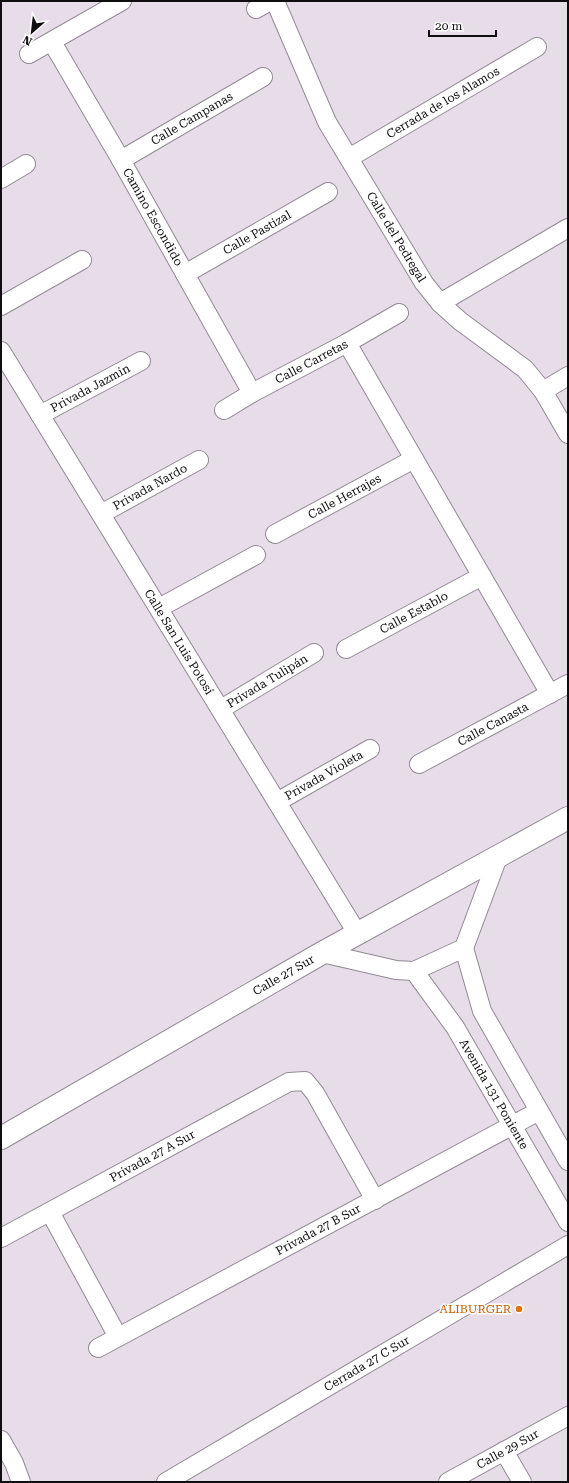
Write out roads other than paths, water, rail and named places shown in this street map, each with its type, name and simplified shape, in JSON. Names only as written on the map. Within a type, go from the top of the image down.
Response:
[{"type":"street","points":[[29,54],[122,1]]},
{"type":"street","name":"Calle del Pedregal","points":[[275,1],[327,122],[424,283],[440,302],[460,321],[525,369],[543,390],[568,434]]},
{"type":"street","name":"Camino Escondido","points":[[52,42],[121,160],[252,393]]},
{"type":"street","name":"Cerrada de los Alamos","points":[[349,158],[537,47]]},
{"type":"street","name":"Calle Campanas","points":[[121,160],[263,77]]},
{"type":"street","points":[[1,179],[26,164]]},
{"type":"street","name":"Calle Pastizal","points":[[185,274],[328,192]]},
{"type":"street","points":[[440,302],[568,228]]},
{"type":"street","points":[[1,306],[82,260]]},
{"type":"street","name":"Calle Carretas","points":[[224,410],[252,393],[347,343],[399,313]]},
{"type":"street","points":[[347,343],[550,694]]},
{"type":"street","name":"Calle San Luis Potosí","points":[[1,351],[358,933]]},
{"type":"street","name":"Privada Jazmín","points":[[40,415],[141,361]]},
{"type":"street","points":[[543,390],[568,376]]},
{"type":"street","name":"Calle Herrajes","points":[[275,534],[414,459]]},
{"type":"street","name":"Privada Nardo","points":[[101,514],[199,460]]},
{"type":"street","points":[[158,608],[256,555]]},
{"type":"street","name":"Calle Establo","points":[[346,649],[482,576]]},
{"type":"street","name":"Privada Tulipán","points":[[221,709],[314,653]]},
{"type":"street","name":"Calle Canasta","points":[[419,764],[568,684]]},
{"type":"street","name":"Privada Violeta","points":[[277,802],[370,749]]},
{"type":"street","name":"Calle 27 Sur","points":[[1,1138],[322,953],[568,818]]},
{"type":"street","points":[[498,857],[464,948],[482,1011],[568,1161]]},
{"type":"street","points":[[322,953],[396,970],[414,971],[464,948]]},
{"type":"street","name":"Avenida 131 Poniente","points":[[414,971],[455,1027],[568,1222]]},
{"type":"street","name":"Privada 27 A Sur","points":[[1,1238],[289,1082],[305,1081],[315,1093],[375,1200]]},
{"type":"street","name":"Privada 27 B Sur","points":[[98,1348],[540,1111]]},
{"type":"street","points":[[50,1212],[118,1337]]},
{"type":"street","name":"Cerrada 27 C Sur","points":[[166,1482],[568,1245]]},
{"type":"street","name":"Calle 29 Sur","points":[[448,1482],[568,1416]]},
{"type":"street","points":[[1,1440],[14,1463],[21,1482]]},
{"type":"street","points":[[504,1451],[522,1482]]},
{"type":"place","name":"ALIBURGER","points":[[519,1309]]}]
